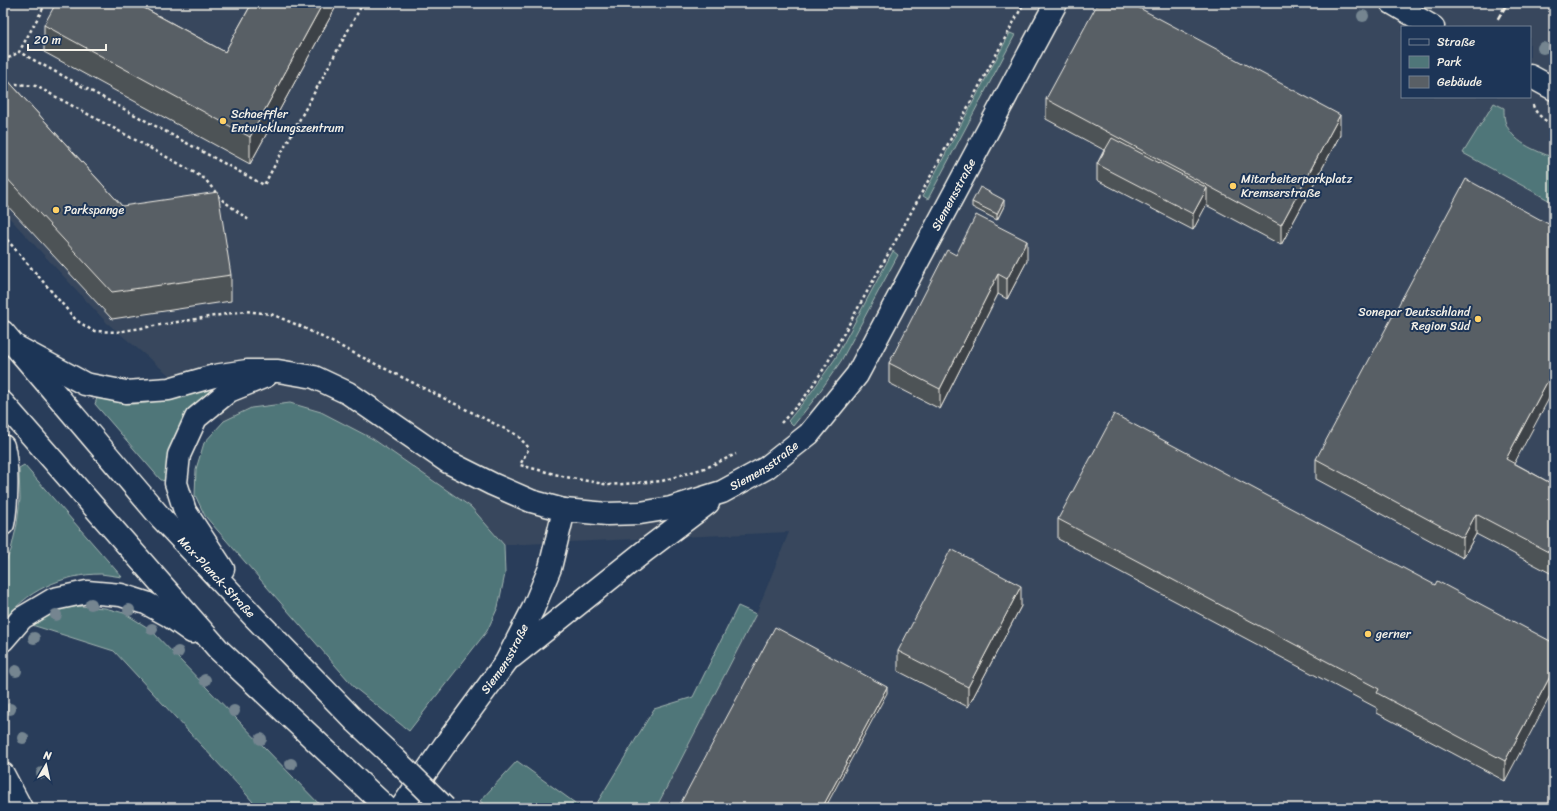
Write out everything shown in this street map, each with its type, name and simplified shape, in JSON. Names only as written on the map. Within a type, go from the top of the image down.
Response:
[{"type":"main road","name":"Siemensstraße","points":[[401,808],[444,746],[506,662],[533,610],[550,568],[564,510],[607,514],[640,513],[671,508],[722,492],[766,468],[809,434],[857,375],[1056,3]]},
{"type":"main road","points":[[1392,3],[1431,26]]},
{"type":"main road","points":[[1531,77],[1554,89]]},
{"type":"main road","points":[[8,339],[85,384],[126,392],[169,389],[214,376],[247,371],[278,371],[314,377],[348,393],[448,462],[531,501],[564,510]]},
{"type":"main road","name":"Max-Planck-Straße","points":[[8,339],[162,519],[356,722],[445,808]]},
{"type":"main road","points":[[255,618],[185,511],[176,483],[179,455],[196,418],[229,391],[278,371]]},
{"type":"main road","points":[[3,403],[219,650],[386,808]]},
{"type":"main road","points":[[3,446],[6,478],[6,511],[3,524]]},
{"type":"main road","points":[[506,662],[646,550],[722,492]]},
{"type":"main road","points":[[3,640],[22,618],[54,599],[87,592],[121,595],[146,603],[168,615],[219,650]]},
{"type":"main road","points":[[3,774],[21,808]]},
{"type":"path","points":[[3,61],[19,52],[46,3]]},
{"type":"path","points":[[19,52],[264,185],[363,3]]},
{"type":"path","points":[[779,425],[804,398],[825,367],[901,231],[1024,3]]},
{"type":"path","points":[[6,86],[9,90],[16,84],[36,86],[61,98],[185,166],[205,179],[218,196],[250,221]]},
{"type":"path","points":[[1532,102],[1534,108],[1545,120],[1554,126]]},
{"type":"path","points":[[210,197],[218,196]]},
{"type":"path","points":[[3,235],[76,320],[93,331],[117,332],[245,311],[271,314],[300,326],[517,435],[529,448],[520,465],[566,477],[609,485],[662,480],[708,467],[738,453]]},
{"type":"shaded area","points":[[3,3],[1554,3],[1554,808],[656,808],[756,614],[789,532],[504,545],[471,507],[373,439],[321,412],[290,403],[251,408],[224,421],[107,323],[3,211]]},
{"type":"green space","points":[[1010,33],[1015,35],[928,199],[923,196]]},
{"type":"green space","points":[[1494,103],[1504,108],[1508,129],[1513,135],[1532,149],[1554,158],[1554,203],[1463,153]]},
{"type":"green space","points":[[893,251],[898,255],[841,361],[816,397],[793,426],[788,421],[810,394],[835,359]]},
{"type":"green space","points":[[207,387],[215,393],[171,473],[163,481],[95,404],[97,398],[133,404],[152,402],[180,396]]},
{"type":"green space","points":[[290,403],[321,412],[373,439],[471,507],[504,545],[505,574],[498,607],[487,631],[409,731],[355,688],[205,516],[195,495],[196,469],[204,443],[224,421],[251,408]]},
{"type":"green space","points":[[24,465],[122,577],[101,574],[87,575],[73,577],[46,586],[33,593],[22,602],[3,623],[3,568],[11,550],[17,524],[20,499],[19,468]]},
{"type":"green space","points":[[80,606],[105,608],[124,613],[150,629],[323,808],[258,808],[114,651],[32,625],[55,609]]},
{"type":"green space","points":[[738,606],[756,614],[656,808],[594,808],[654,709],[693,697]]},
{"type":"green space","points":[[517,761],[582,808],[489,808],[480,801]]},
{"type":"building","name":"Schaeffler Entwicklungszentrum","points":[[56,3],[135,3],[225,52],[252,3],[323,3],[250,137],[44,25]]},
{"type":"building","points":[[1098,3],[1130,3],[1340,115],[1281,225],[1046,99]]},
{"type":"building","name":"Parkspange","points":[[3,75],[122,206],[218,192],[231,275],[112,292],[3,174]]},
{"type":"building","points":[[1112,138],[1207,188],[1193,214],[1097,164]]},
{"type":"building","name":"Sonepar Deutschland Region Süd","points":[[1466,179],[1554,227],[1554,369],[1506,459],[1554,485],[1554,555],[1476,514],[1463,538],[1316,459]]},
{"type":"building","points":[[980,187],[1004,200],[997,214],[972,202]]},
{"type":"building","points":[[976,215],[1027,241],[1007,279],[998,274],[940,389],[889,363],[947,250],[956,255]]},
{"type":"building","name":"gerner","points":[[1114,414],[1435,585],[1437,581],[1554,643],[1554,669],[1505,761],[1377,693],[1379,689],[1058,519]]},
{"type":"building","points":[[951,549],[1021,586],[968,687],[898,651]]},
{"type":"building","points":[[775,627],[887,687],[822,808],[678,808]]},
{"type":"railway","points":[[1498,19],[1507,3]]},
{"type":"place","name":"Schaeffler Entwicklungszentrum","points":[[223,121]]},
{"type":"place","name":"Mitarbeiterparkplatz Kremserstraße","points":[[1233,186]]},
{"type":"place","name":"Parkspange","points":[[56,210]]},
{"type":"place","name":"Sonepar Deutschland Region Süd","points":[[1478,319]]},
{"type":"place","name":"gerner","points":[[1368,634]]}]
